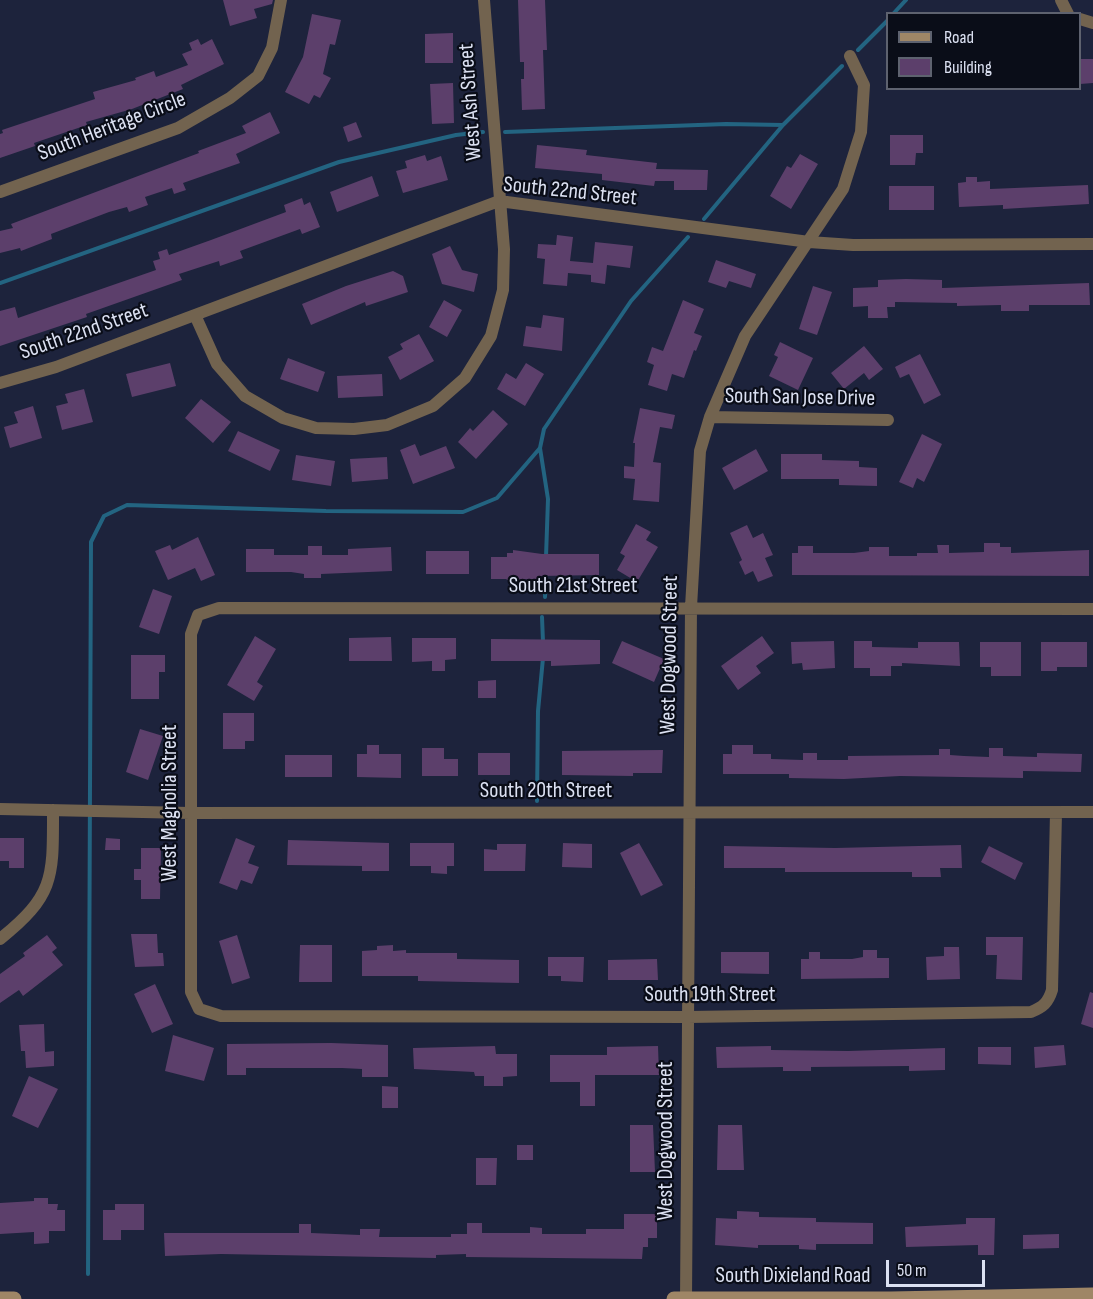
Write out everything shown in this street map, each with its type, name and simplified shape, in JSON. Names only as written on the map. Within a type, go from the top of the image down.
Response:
[{"type":"main road","name":"South Dixieland Road","points":[[674,1299],[891,1299],[1093,1294]]},
{"type":"main road","points":[[0,1299],[14,1299]]},
{"type":"street","name":"South Heritage Circle","points":[[0,192],[178,128],[230,98],[258,76],[272,48],[281,0]]},
{"type":"street","name":"West Ash Street","points":[[195,315],[217,364],[245,396],[273,412],[316,428],[354,429],[387,425],[433,406],[465,378],[491,336],[503,290],[499,201],[484,0]]},
{"type":"street","name":"West Dogwood Street","points":[[686,1299],[691,607],[700,451],[711,417],[745,336],[843,189],[861,132],[864,85],[850,56]]},
{"type":"street","name":"South 22nd Street","points":[[0,383],[56,367],[499,201],[809,242],[853,245],[1093,244]]},
{"type":"street","name":"South San Jose Drive","points":[[711,417],[888,420]]},
{"type":"street","name":"South 21st Street","points":[[198,615],[219,608],[1093,609]]},
{"type":"street","name":"West Magnolia Street","points":[[191,992],[191,634],[198,615]]},
{"type":"street","name":"South 20th Street","points":[[0,808],[190,813],[1093,812]]},
{"type":"street","points":[[0,939],[35,907],[44,892],[53,867],[53,810]]},
{"type":"street","name":"South 19th Street","points":[[191,992],[199,1009],[221,1016],[688,1017],[1031,1012],[1042,1008],[1049,1000],[1052,990],[1056,813]]},
{"type":"building","points":[[223,0],[273,0],[272,4],[254,9],[257,18],[230,26]]},
{"type":"building","points":[[518,0],[545,0],[547,50],[543,50],[545,109],[522,110],[521,79],[524,79],[524,62],[520,62]]},
{"type":"building","points":[[312,14],[341,20],[335,45],[330,44],[323,74],[331,78],[320,98],[314,95],[309,104],[285,92],[303,57]]},
{"type":"building","points":[[453,33],[453,63],[425,63],[425,34]]},
{"type":"building","points":[[198,39],[201,45],[212,39],[224,64],[181,85],[183,89],[132,109],[86,122],[87,125],[34,143],[35,146],[0,158],[2,130],[95,99],[93,92],[136,80],[135,78],[154,71],[156,77],[188,65],[182,54],[192,50],[189,43]]},
{"type":"building","points":[[1081,59],[1093,59],[1093,83],[1081,84]]},
{"type":"building","points":[[453,83],[454,123],[432,124],[430,84]]},
{"type":"building","points":[[270,112],[280,133],[236,154],[240,163],[183,183],[186,190],[174,194],[172,188],[145,197],[148,205],[129,212],[127,207],[109,212],[51,234],[52,239],[21,251],[20,248],[0,253],[0,231],[13,228],[11,224],[246,133],[242,126]]},
{"type":"building","points":[[356,122],[362,137],[348,142],[343,127]]},
{"type":"building","points":[[890,135],[923,135],[923,153],[916,153],[915,165],[890,165]]},
{"type":"building","points":[[537,145],[587,150],[586,155],[657,163],[656,169],[708,170],[707,190],[674,190],[674,181],[655,181],[654,186],[602,180],[602,174],[535,168]]},
{"type":"building","points":[[800,154],[818,164],[791,209],[770,196],[787,166],[791,168]]},
{"type":"building","points":[[425,155],[427,161],[441,156],[448,180],[403,193],[396,171],[407,168],[405,161]]},
{"type":"building","points":[[372,176],[379,196],[337,212],[330,192]]},
{"type":"building","points":[[966,177],[977,177],[977,182],[990,181],[990,189],[1088,185],[1089,204],[1003,209],[1003,205],[959,207],[958,183],[966,182]]},
{"type":"building","points":[[889,186],[934,186],[934,210],[889,210]]},
{"type":"building","points":[[302,198],[304,205],[310,202],[320,227],[302,234],[300,229],[240,251],[243,258],[220,266],[219,261],[179,274],[182,280],[86,314],[87,317],[0,346],[0,311],[15,307],[18,318],[156,270],[153,261],[160,259],[158,252],[167,249],[169,255],[286,212],[284,205]]},
{"type":"building","points":[[557,235],[573,237],[570,261],[593,263],[595,242],[633,246],[630,268],[607,265],[605,284],[591,282],[591,275],[568,273],[567,286],[543,284],[545,259],[537,258],[538,244],[556,245]]},
{"type":"building","points":[[450,246],[462,270],[478,274],[474,292],[442,284],[432,254]]},
{"type":"building","points":[[716,260],[756,274],[751,288],[729,281],[726,288],[708,282]]},
{"type":"building","points":[[393,271],[403,276],[408,292],[366,306],[365,302],[311,325],[302,304],[346,286]]},
{"type":"building","points":[[878,280],[942,280],[942,288],[1089,283],[1090,305],[1029,305],[1029,311],[1001,311],[1001,305],[957,306],[957,303],[895,302],[895,307],[887,307],[888,318],[868,318],[868,306],[853,307],[853,288],[878,287]]},
{"type":"building","points":[[813,286],[832,292],[817,335],[799,329]]},
{"type":"building","points":[[444,300],[462,310],[447,337],[429,327]]},
{"type":"building","points":[[683,300],[704,309],[694,333],[702,336],[696,351],[694,350],[684,378],[672,374],[667,391],[648,385],[654,365],[647,362],[652,347],[663,351]]},
{"type":"building","points":[[543,315],[564,318],[562,351],[523,346],[526,326],[541,328]]},
{"type":"building","points":[[419,334],[434,361],[400,380],[388,357],[403,349],[400,344]]},
{"type":"building","points":[[780,342],[813,358],[798,390],[769,376],[778,357],[774,355]]},
{"type":"building","points":[[864,346],[883,369],[869,380],[864,373],[844,389],[831,373]]},
{"type":"building","points":[[920,354],[941,395],[924,404],[909,374],[900,378],[895,367]]},
{"type":"building","points":[[288,358],[325,372],[318,392],[280,379]]},
{"type":"building","points":[[170,363],[176,386],[132,397],[126,374]]},
{"type":"building","points":[[526,363],[544,374],[525,406],[497,389],[506,373],[516,379]]},
{"type":"building","points":[[382,374],[383,396],[338,398],[337,376]]},
{"type":"building","points":[[84,389],[93,422],[62,430],[56,406],[68,403],[65,394]]},
{"type":"building","points":[[201,399],[231,422],[213,443],[185,418]]},
{"type":"building","points":[[33,406],[42,438],[10,448],[4,427],[18,423],[14,412]]},
{"type":"building","points":[[640,408],[675,415],[672,429],[660,427],[653,462],[661,463],[659,502],[633,500],[635,479],[624,478],[624,466],[634,467],[635,443],[633,443]]},
{"type":"building","points":[[493,410],[508,424],[476,459],[458,442],[470,428],[473,431]]},
{"type":"building","points":[[238,431],[280,450],[270,471],[228,451]]},
{"type":"building","points":[[922,434],[942,444],[924,482],[917,478],[913,488],[899,482]]},
{"type":"building","points":[[415,444],[420,456],[446,446],[455,468],[413,484],[400,450]]},
{"type":"building","points":[[756,449],[768,471],[734,490],[722,468]]},
{"type":"building","points":[[781,454],[822,454],[822,460],[859,461],[859,467],[877,468],[877,486],[839,485],[839,479],[781,479]]},
{"type":"building","points":[[296,455],[335,461],[331,486],[292,480]]},
{"type":"building","points":[[387,457],[388,479],[352,482],[350,459]]},
{"type":"building","points":[[636,524],[651,532],[646,540],[658,547],[637,582],[617,570],[625,556],[620,553]]},
{"type":"building","points":[[747,525],[753,538],[763,533],[773,555],[765,558],[773,576],[758,582],[753,571],[745,575],[739,562],[742,560],[730,533]]},
{"type":"building","points":[[198,537],[215,575],[201,581],[195,568],[168,580],[155,551],[170,545],[172,550]]},
{"type":"building","points":[[984,543],[1000,543],[1000,547],[1011,547],[1011,553],[1089,550],[1089,576],[792,575],[792,553],[798,553],[798,546],[813,546],[813,553],[854,553],[869,551],[869,547],[889,547],[889,556],[917,556],[917,553],[938,553],[937,545],[949,545],[949,553],[984,552]]},
{"type":"building","points":[[308,546],[322,546],[322,555],[348,555],[348,549],[391,547],[392,571],[321,574],[321,578],[304,578],[304,574],[291,572],[246,572],[246,549],[274,549],[274,555],[308,555]]},
{"type":"building","points":[[513,550],[542,554],[599,554],[599,575],[541,576],[541,580],[521,579],[513,584],[506,579],[491,579],[491,557],[507,557],[507,553],[513,553]]},
{"type":"building","points":[[426,551],[469,551],[469,574],[426,574]]},
{"type":"building","points":[[153,589],[172,596],[159,634],[139,627]]},
{"type":"building","points":[[255,636],[276,649],[257,682],[263,686],[254,701],[227,685]]},
{"type":"building","points":[[762,636],[774,653],[756,666],[761,673],[738,690],[721,666]]},
{"type":"building","points":[[391,637],[392,661],[349,661],[349,638]]},
{"type":"building","points":[[412,638],[456,638],[456,659],[445,660],[445,671],[432,671],[432,661],[412,662]]},
{"type":"building","points":[[491,639],[600,640],[600,664],[551,666],[551,661],[491,661]]},
{"type":"building","points":[[622,641],[664,659],[654,682],[612,663]]},
{"type":"building","points":[[834,641],[835,668],[803,670],[802,663],[792,664],[791,642]]},
{"type":"building","points":[[854,641],[872,641],[872,647],[918,648],[918,642],[959,642],[960,666],[902,663],[902,666],[891,666],[891,676],[870,676],[870,668],[854,668]]},
{"type":"building","points":[[980,642],[1021,642],[1021,676],[991,676],[991,667],[980,667]]},
{"type":"building","points":[[1041,642],[1087,642],[1087,667],[1057,667],[1057,671],[1041,671]]},
{"type":"building","points":[[131,655],[165,655],[165,672],[159,672],[159,699],[131,699]]},
{"type":"building","points":[[496,680],[496,698],[478,698],[478,681]]},
{"type":"building","points":[[223,713],[254,713],[254,741],[245,741],[245,749],[223,749]]},
{"type":"building","points":[[140,729],[163,736],[148,780],[126,772]]},
{"type":"building","points":[[367,745],[379,745],[379,754],[401,754],[401,778],[357,777],[357,754],[367,754]]},
{"type":"building","points":[[732,745],[753,745],[753,754],[771,754],[771,759],[803,760],[803,753],[817,753],[817,760],[848,760],[848,756],[939,755],[939,749],[950,749],[950,755],[989,757],[989,748],[1003,748],[1003,756],[1037,757],[1037,753],[1082,754],[1081,772],[1023,771],[1023,778],[900,776],[844,779],[789,778],[789,774],[723,774],[723,754],[732,754]]},
{"type":"building","points":[[422,748],[444,748],[444,759],[458,759],[458,776],[422,776]]},
{"type":"building","points":[[663,750],[662,773],[633,773],[633,776],[562,775],[562,751]]},
{"type":"building","points":[[478,753],[510,753],[510,775],[478,775]]},
{"type":"building","points":[[285,755],[332,755],[332,777],[285,777]]},
{"type":"building","points":[[0,838],[24,838],[24,868],[9,868],[9,861],[0,861]]},
{"type":"building","points":[[106,838],[120,839],[120,850],[105,850]]},
{"type":"building","points":[[236,838],[255,846],[248,863],[259,867],[252,884],[241,880],[237,890],[219,883]]},
{"type":"building","points":[[288,840],[389,843],[389,871],[362,871],[362,866],[287,865]]},
{"type":"building","points":[[410,843],[454,843],[454,866],[447,866],[447,874],[431,873],[431,866],[410,866]]},
{"type":"building","points":[[563,843],[592,844],[592,868],[562,867]]},
{"type":"building","points":[[639,843],[663,885],[641,896],[620,853]]},
{"type":"building","points":[[497,844],[526,844],[525,871],[484,871],[484,849],[497,850]]},
{"type":"building","points":[[961,845],[962,868],[940,868],[941,877],[912,877],[912,872],[785,872],[785,868],[724,868],[724,846],[835,848]]},
{"type":"building","points":[[989,846],[1023,863],[1015,880],[981,862]]},
{"type":"building","points":[[141,848],[161,848],[160,899],[141,899],[141,880],[134,880],[134,869],[141,869]]},
{"type":"building","points":[[131,934],[157,934],[158,953],[163,953],[164,966],[135,967]]},
{"type":"building","points":[[47,935],[57,948],[52,952],[63,965],[23,996],[19,990],[0,1003],[0,974],[25,956],[23,953]]},
{"type":"building","points":[[237,935],[250,978],[232,984],[219,941]]},
{"type":"building","points":[[986,937],[1023,937],[1022,980],[996,979],[997,955],[986,955]]},
{"type":"building","points":[[300,945],[332,945],[332,982],[299,982]]},
{"type":"building","points":[[393,945],[393,951],[406,950],[406,953],[457,953],[457,959],[519,960],[519,983],[418,981],[418,976],[362,976],[362,951],[377,950],[377,946]]},
{"type":"building","points":[[944,947],[959,947],[960,979],[927,980],[926,957],[944,956]]},
{"type":"building","points":[[863,950],[877,950],[877,958],[889,958],[889,978],[801,979],[801,959],[809,959],[809,952],[820,952],[820,959],[852,959],[863,957]]},
{"type":"building","points":[[721,952],[769,952],[769,974],[721,973]]},
{"type":"building","points":[[548,957],[584,957],[583,982],[561,981],[561,976],[548,976]]},
{"type":"building","points":[[657,959],[658,980],[608,980],[608,960]]},
{"type":"building","points":[[155,984],[173,1024],[152,1033],[134,994]]},
{"type":"building","points":[[1090,992],[1093,993],[1093,1028],[1081,1024]]},
{"type":"building","points":[[44,1024],[45,1052],[54,1051],[54,1066],[26,1068],[25,1051],[21,1051],[19,1025]]},
{"type":"building","points":[[173,1035],[214,1048],[204,1081],[165,1071]]},
{"type":"building","points":[[227,1044],[388,1045],[388,1077],[362,1077],[362,1069],[342,1068],[246,1068],[246,1075],[227,1075]]},
{"type":"building","points":[[1064,1045],[1066,1065],[1035,1068],[1034,1047]]},
{"type":"building","points":[[495,1046],[496,1054],[517,1054],[517,1076],[503,1077],[503,1086],[484,1086],[484,1076],[475,1076],[474,1072],[414,1069],[413,1048]]},
{"type":"building","points":[[658,1046],[659,1075],[595,1075],[595,1106],[580,1106],[580,1082],[550,1082],[550,1055],[607,1055],[607,1047]]},
{"type":"building","points":[[771,1046],[771,1050],[848,1051],[945,1048],[945,1070],[909,1071],[909,1066],[811,1067],[811,1071],[783,1071],[783,1067],[717,1068],[716,1047]]},
{"type":"building","points":[[978,1047],[1011,1047],[1011,1065],[978,1064]]},
{"type":"building","points":[[29,1076],[58,1089],[38,1128],[12,1116]]},
{"type":"building","points":[[382,1086],[398,1087],[398,1108],[382,1108]]},
{"type":"building","points":[[630,1125],[653,1125],[655,1172],[630,1172]]},
{"type":"building","points":[[718,1125],[742,1125],[744,1170],[717,1170]]},
{"type":"building","points":[[517,1145],[533,1145],[533,1160],[517,1160]]},
{"type":"building","points":[[476,1158],[497,1158],[496,1185],[476,1185]]},
{"type":"building","points":[[34,1198],[48,1198],[48,1204],[58,1204],[57,1210],[65,1210],[65,1231],[49,1231],[49,1243],[34,1244],[34,1232],[0,1234],[0,1203],[34,1201]]},
{"type":"building","points":[[115,1204],[144,1204],[144,1230],[121,1230],[121,1240],[103,1240],[103,1210],[115,1210]]},
{"type":"building","points":[[737,1211],[759,1212],[759,1217],[816,1218],[816,1222],[873,1223],[873,1244],[816,1244],[816,1250],[799,1249],[799,1245],[758,1245],[758,1248],[715,1245],[716,1218],[737,1219]]},
{"type":"building","points":[[624,1214],[657,1214],[657,1238],[648,1238],[648,1247],[643,1247],[642,1259],[466,1257],[466,1254],[436,1255],[436,1258],[221,1254],[165,1256],[164,1233],[299,1233],[299,1224],[311,1224],[311,1233],[360,1235],[360,1229],[380,1229],[379,1237],[451,1237],[451,1234],[467,1234],[467,1223],[482,1223],[482,1233],[530,1233],[530,1227],[542,1228],[542,1234],[586,1234],[586,1229],[624,1229]]},
{"type":"building","points":[[966,1218],[995,1218],[994,1255],[978,1255],[978,1245],[906,1247],[905,1227],[966,1224]]},
{"type":"building","points":[[1059,1234],[1059,1248],[1023,1249],[1023,1235]]},
{"type":"waterway","points":[[895,12],[906,0]]},
{"type":"waterway","points":[[858,50],[886,22]]},
{"type":"waterway","points":[[704,219],[783,125],[842,66]]},
{"type":"waterway","points":[[505,132],[726,124],[783,125]]},
{"type":"waterway","points":[[0,283],[339,162],[456,135],[483,132]]},
{"type":"waterway","points":[[88,1274],[91,542],[104,516],[127,505],[326,511],[463,512],[497,498],[540,448],[544,429],[631,301],[688,237]]},
{"type":"waterway","points":[[540,448],[548,499],[546,557]]},
{"type":"waterway","points":[[545,597],[546,573]]},
{"type":"waterway","points":[[542,617],[543,642]]},
{"type":"waterway","points":[[537,801],[538,711],[543,658]]}]
